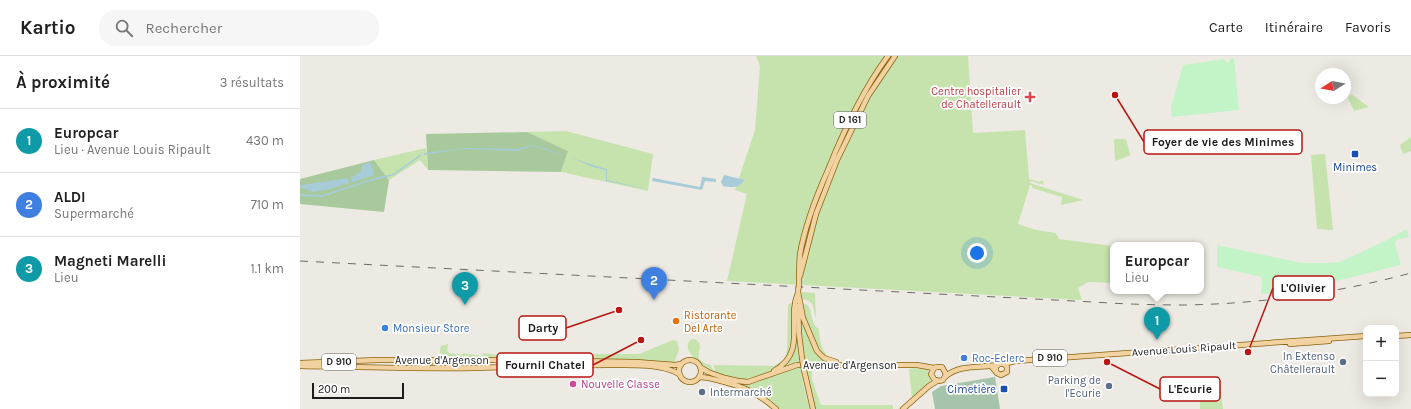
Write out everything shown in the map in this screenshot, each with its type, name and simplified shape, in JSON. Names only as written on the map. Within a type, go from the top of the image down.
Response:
[{"type":"main road","name":"D 161","points":[[813,409],[804,370],[798,320],[798,267],[804,237],[820,188],[852,115],[870,82],[888,56]]},
{"type":"main road","name":"D 161","points":[[799,278],[816,214],[837,160],[868,96],[895,56]]},
{"type":"main road","points":[[798,292],[803,318],[819,354],[830,361],[851,365]]},
{"type":"main road","points":[[766,376],[782,366],[791,355],[794,342],[795,300],[798,292]]},
{"type":"main road","points":[[1399,335],[1411,334]]},
{"type":"main road","name":"Avenue Louis Ripault","points":[[1006,366],[1014,363],[1097,356],[1363,337]]},
{"type":"main road","points":[[419,368],[435,360]]},
{"type":"main road","points":[[436,368],[454,360]]},
{"type":"main road","name":"Avenue d'Argenson","points":[[300,363],[454,360],[636,362],[675,365],[680,364]]},
{"type":"main road","points":[[699,377],[700,367],[698,362],[693,360],[685,360],[680,364],[679,374],[682,379],[688,382],[699,377],[708,378],[748,389],[759,395],[776,409]]},
{"type":"main road","points":[[903,409],[929,386],[937,381],[942,381],[949,374],[958,370],[1001,364],[1006,366],[1006,372],[1004,375],[999,375],[991,366]]},
{"type":"main road","name":"Avenue d'Argenson","points":[[300,366],[419,368],[569,365],[630,366],[661,368],[672,370],[679,374]]},
{"type":"main road","name":"Avenue d'Argenson","points":[[700,367],[714,374],[742,382],[752,381],[797,365],[917,365],[934,368]]},
{"type":"main road","points":[[996,372],[997,365]]},
{"type":"main road","points":[[937,381],[932,376],[934,368],[939,366],[944,369],[958,370]]},
{"type":"main road","points":[[944,369],[946,374],[945,377]]},
{"type":"green space","points":[[756,56],[968,56],[973,133],[1025,130],[1029,179],[1039,182],[1043,180],[1044,185],[1030,181],[1030,183],[1083,200],[1061,205],[1062,197],[1032,188],[1032,185],[1030,185],[1018,224],[1036,230],[1056,233],[1059,239],[1110,246],[1110,283],[1088,282],[1078,288],[1082,300],[727,281],[747,194],[735,190],[755,130],[760,66]]},
{"type":"green space","points":[[1234,58],[1239,110],[1172,117],[1171,107],[1183,65],[1225,59],[1226,62],[1230,62],[1230,59]]},
{"type":"green space","points":[[1351,94],[1369,107],[1354,111],[1351,104]]},
{"type":"green space","points":[[566,131],[653,154],[648,191],[561,172],[568,151],[527,132]]},
{"type":"green space","points":[[527,132],[568,151],[561,172],[428,170],[426,134]]},
{"type":"green space","points":[[1288,133],[1291,138],[1290,142],[1257,149],[1256,137]]},
{"type":"green space","points":[[1411,137],[1411,151],[1403,154],[1400,145]]},
{"type":"green space","points":[[1114,139],[1126,139],[1130,154],[1129,156],[1115,161]]},
{"type":"green space","points":[[426,148],[428,170],[420,160],[389,180],[374,160]]},
{"type":"green space","points":[[1325,154],[1333,230],[1317,229],[1311,155]]},
{"type":"green space","points":[[374,160],[389,180],[384,212],[300,204],[300,179]]},
{"type":"green space","points":[[1407,229],[1409,237],[1396,240],[1395,243],[1401,265],[1314,286],[1261,294],[1262,277],[1217,267],[1217,245],[1302,263],[1340,262]]},
{"type":"green space","points":[[802,292],[815,293],[816,318],[812,303],[802,299]]},
{"type":"green space","points":[[793,303],[793,341],[790,352],[783,363],[771,371],[757,377],[744,379],[725,376],[715,372],[714,365],[774,366],[785,359],[787,350],[788,305]]},
{"type":"green space","points":[[802,303],[809,307],[814,323],[819,329],[820,341],[825,353],[831,358],[841,360],[828,359],[818,349],[810,334]]},
{"type":"green space","points":[[796,309],[800,363],[793,364],[780,370],[789,362],[794,351]]},
{"type":"green space","points":[[800,310],[821,357],[828,362],[805,362]]},
{"type":"green space","points":[[691,339],[695,339],[699,342],[700,360],[711,365],[713,371],[705,368],[690,353],[688,345]]},
{"type":"green space","points":[[673,340],[677,341],[679,350],[674,363],[465,358],[443,356],[440,351],[441,346],[448,344],[447,350],[449,353],[462,355],[463,353],[482,356],[483,353],[510,357],[592,357],[592,354],[639,354]]},
{"type":"green space","points":[[801,368],[810,409],[778,409],[761,395],[741,385],[758,382],[787,369]]},
{"type":"green space","points":[[806,368],[812,368],[812,379],[821,405],[893,405],[893,409],[815,409]]},
{"type":"green space","points":[[915,368],[928,370],[931,382],[904,406],[898,409],[912,398],[909,369]]},
{"type":"green space","points":[[995,377],[1000,409],[935,409],[932,392],[941,386]]},
{"type":"green space","points":[[1200,392],[1221,392],[1223,409],[1200,409]]},
{"type":"water","points":[[532,145],[569,157],[533,146],[518,151],[461,149],[424,155],[424,153],[464,148],[518,149]]},
{"type":"water","points":[[421,154],[421,156],[394,175],[322,197],[300,196],[300,194],[322,195],[378,177],[393,174]]},
{"type":"water","points":[[571,157],[588,164],[607,169],[607,180],[647,189],[606,181],[606,170],[593,167]]},
{"type":"water","points":[[368,163],[371,164],[374,175],[352,182],[351,177],[361,172],[362,165]]},
{"type":"water","points":[[724,175],[745,180],[740,185],[735,187],[723,186],[721,182]]},
{"type":"water","points":[[702,177],[716,179],[716,182],[705,181],[702,190],[652,181],[653,178],[700,187]]},
{"type":"water","points":[[348,178],[349,183],[330,189],[312,192],[300,187],[301,185]]},
{"type":"railway","points":[[300,261],[1172,305],[1269,300],[1327,292],[1411,273]]},
{"type":"place","name":"Foyer de vie des Minimes","points":[[1115,95]]},
{"type":"place","name":"Centre hospitalier de Chatellerault","points":[[1030,97]]},
{"type":"place","name":"Minimes","points":[[1355,154]]},
{"type":"place","name":"ALDI","points":[[654,300]]},
{"type":"place","name":"Magneti Marelli","points":[[465,305]]},
{"type":"place","name":"Darty","points":[[619,310]]},
{"type":"place","name":"Ristorante Del Arte","points":[[676,321]]},
{"type":"place","name":"Monsieur Store","points":[[385,328]]},
{"type":"place","name":"Fournil Chatel","points":[[641,340]]},
{"type":"place","name":"Europcar","points":[[1157,340]]},
{"type":"place","name":"L'Olivier","points":[[1248,352]]},
{"type":"place","name":"Roc-Eclerc","points":[[964,358]]},
{"type":"place","name":"L'Ecurie","points":[[1107,362]]},
{"type":"place","name":"In Extenso Châtellerault","points":[[1343,362]]},
{"type":"place","name":"Nouvelle Classe","points":[[573,384]]},
{"type":"place","name":"Parking de l'Ecurie","points":[[1109,386]]},
{"type":"place","name":"Cimetière","points":[[1004,389]]},
{"type":"place","name":"Intermarché","points":[[702,392]]}]
